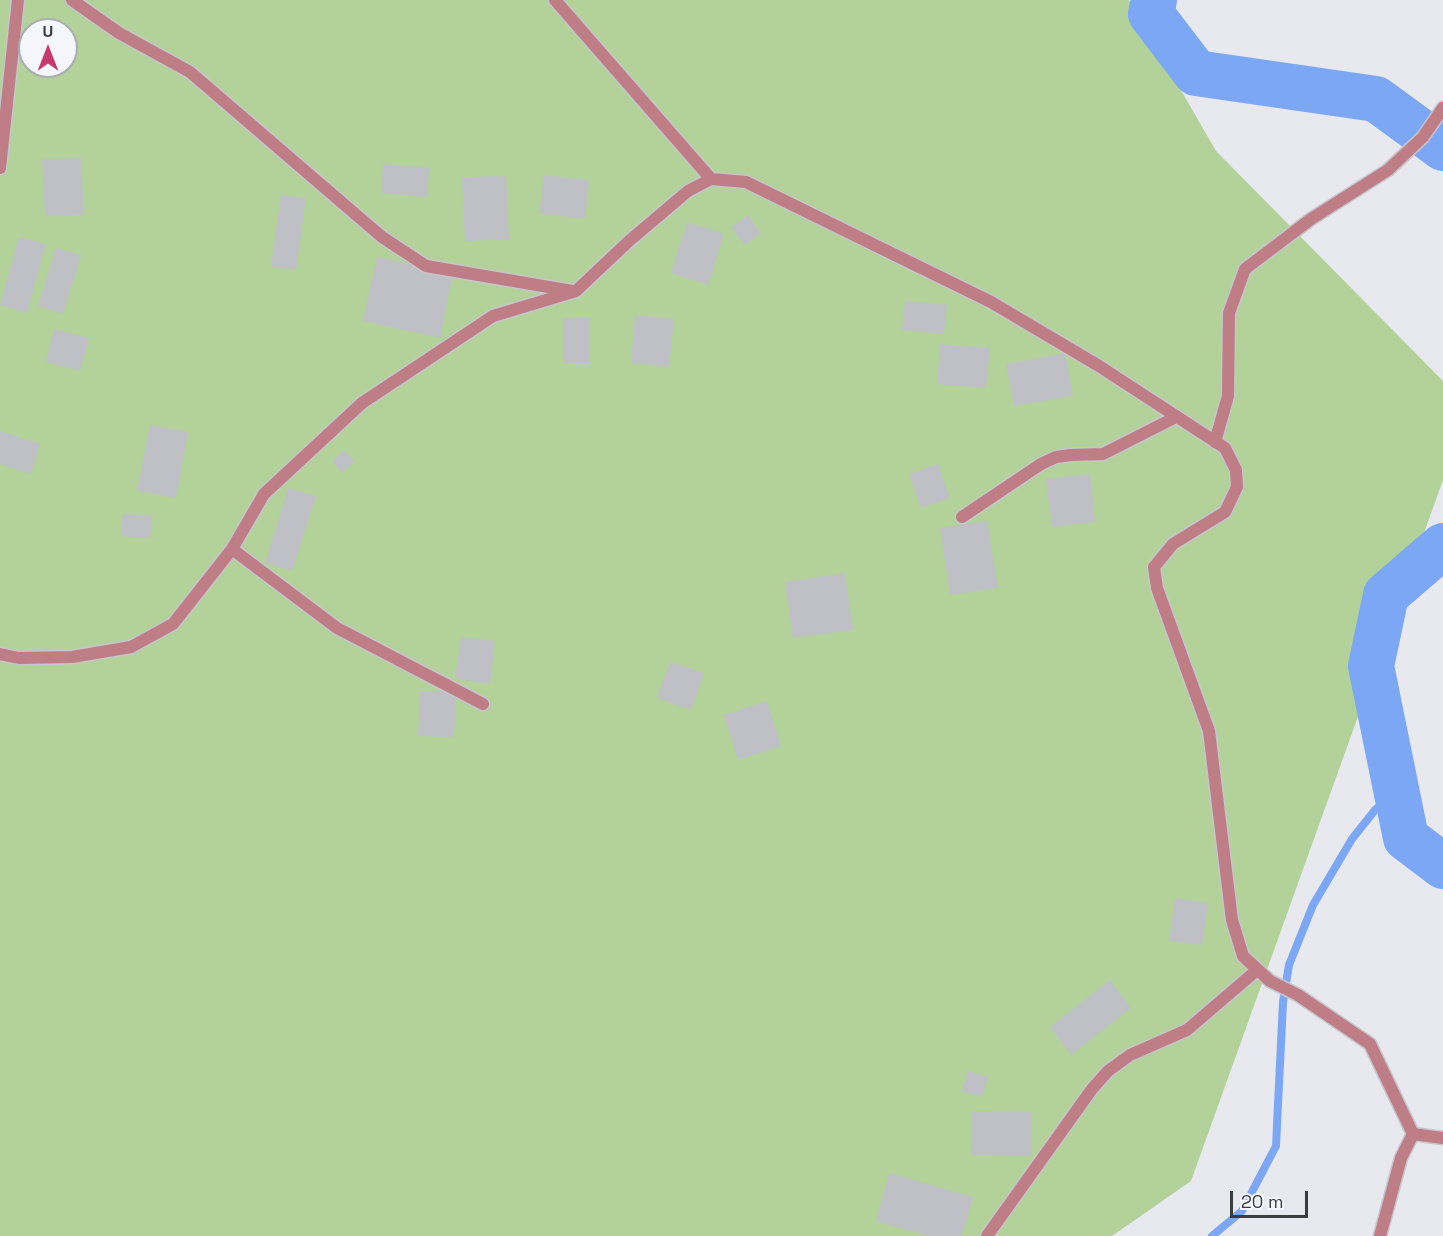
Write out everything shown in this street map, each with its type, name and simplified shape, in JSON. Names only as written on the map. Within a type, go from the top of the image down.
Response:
[{"type":"street","points":[[0,168],[18,0]]},
{"type":"street","points":[[72,0],[120,33],[190,72],[382,237],[426,266],[576,291]]},
{"type":"street","points":[[555,0],[711,179]]},
{"type":"street","points":[[1215,442],[1228,396],[1229,313],[1245,269],[1311,219],[1388,170],[1423,137],[1443,108]]},
{"type":"street","points":[[0,654],[19,658],[72,657],[131,647],[173,624],[232,549],[264,494],[362,403],[493,316],[576,291],[688,191],[711,179],[746,182],[991,302],[1099,366],[1225,448],[1236,470],[1237,487],[1225,512],[1173,544],[1154,567],[1156,588],[1209,731],[1232,920],[1243,956],[1257,970],[1270,981],[1299,995],[1370,1044],[1413,1134]]},
{"type":"street","points":[[962,517],[1041,464],[1071,455],[1103,454],[1176,417]]},
{"type":"street","points":[[232,549],[337,628],[483,704]]},
{"type":"street","points":[[987,1236],[1108,1071],[1130,1055],[1187,1030],[1257,970]]},
{"type":"street","points":[[1413,1134],[1443,1138]]},
{"type":"street","points":[[1380,1236],[1401,1158],[1413,1134]]},
{"type":"green space","points":[[0,0],[1129,0],[1216,151],[1443,381],[1443,480],[1191,1181],[1112,1236],[0,1236]]},
{"type":"building","points":[[81,158],[84,215],[45,216],[42,159]]},
{"type":"building","points":[[383,164],[429,168],[427,197],[381,193]]},
{"type":"building","points":[[544,175],[589,180],[585,219],[539,213]]},
{"type":"building","points":[[506,176],[509,239],[465,241],[462,177]]},
{"type":"building","points":[[281,195],[306,198],[296,270],[271,267]]},
{"type":"building","points":[[748,215],[761,234],[744,245],[731,227]]},
{"type":"building","points":[[687,222],[724,234],[708,285],[671,273]]},
{"type":"building","points":[[19,237],[46,244],[27,313],[0,305]]},
{"type":"building","points":[[56,248],[81,255],[63,314],[38,306]]},
{"type":"building","points":[[377,257],[453,273],[440,338],[363,321]]},
{"type":"building","points":[[905,301],[947,305],[944,334],[902,330]]},
{"type":"building","points":[[635,315],[674,319],[669,367],[631,363]]},
{"type":"building","points":[[563,318],[590,318],[590,363],[563,363]]},
{"type":"building","points":[[54,329],[89,338],[80,371],[46,362]]},
{"type":"building","points":[[940,344],[990,348],[986,388],[937,384]]},
{"type":"building","points":[[1065,353],[1073,396],[1014,406],[1006,364]]},
{"type":"building","points":[[150,425],[188,432],[176,498],[137,491]]},
{"type":"building","points":[[0,431],[40,444],[31,474],[0,464]]},
{"type":"building","points":[[344,450],[355,461],[342,473],[332,461]]},
{"type":"building","points":[[938,464],[950,498],[921,508],[909,474]]},
{"type":"building","points":[[1090,474],[1095,522],[1052,527],[1046,479]]},
{"type":"building","points":[[288,488],[316,496],[292,571],[265,563]]},
{"type":"building","points":[[123,514],[152,516],[150,538],[121,536]]},
{"type":"building","points":[[987,521],[998,588],[950,595],[940,528]]},
{"type":"building","points":[[845,573],[853,630],[793,638],[785,582]]},
{"type":"building","points":[[461,637],[495,641],[490,684],[455,679]]},
{"type":"building","points":[[670,662],[704,673],[691,710],[657,698]]},
{"type":"building","points":[[420,691],[456,692],[454,737],[418,736]]},
{"type":"building","points":[[767,701],[781,746],[738,760],[724,715]]},
{"type":"building","points":[[1175,898],[1208,903],[1202,945],[1169,941]]},
{"type":"building","points":[[1110,980],[1131,1008],[1071,1055],[1050,1027]]},
{"type":"building","points":[[968,1071],[988,1077],[982,1097],[962,1091]]},
{"type":"building","points":[[972,1111],[1032,1112],[1031,1156],[971,1155]]},
{"type":"building","points":[[889,1173],[973,1197],[962,1236],[929,1236],[876,1221]]},
{"type":"waterway","points":[[1154,0],[1151,14],[1196,73],[1376,99],[1443,148]]},
{"type":"waterway","points":[[1443,546],[1386,595],[1371,666],[1406,838],[1443,866]]},
{"type":"waterway","points":[[1212,1236],[1242,1211],[1276,1146],[1283,1002],[1289,965],[1313,905],[1352,839],[1375,810],[1397,791]]}]
